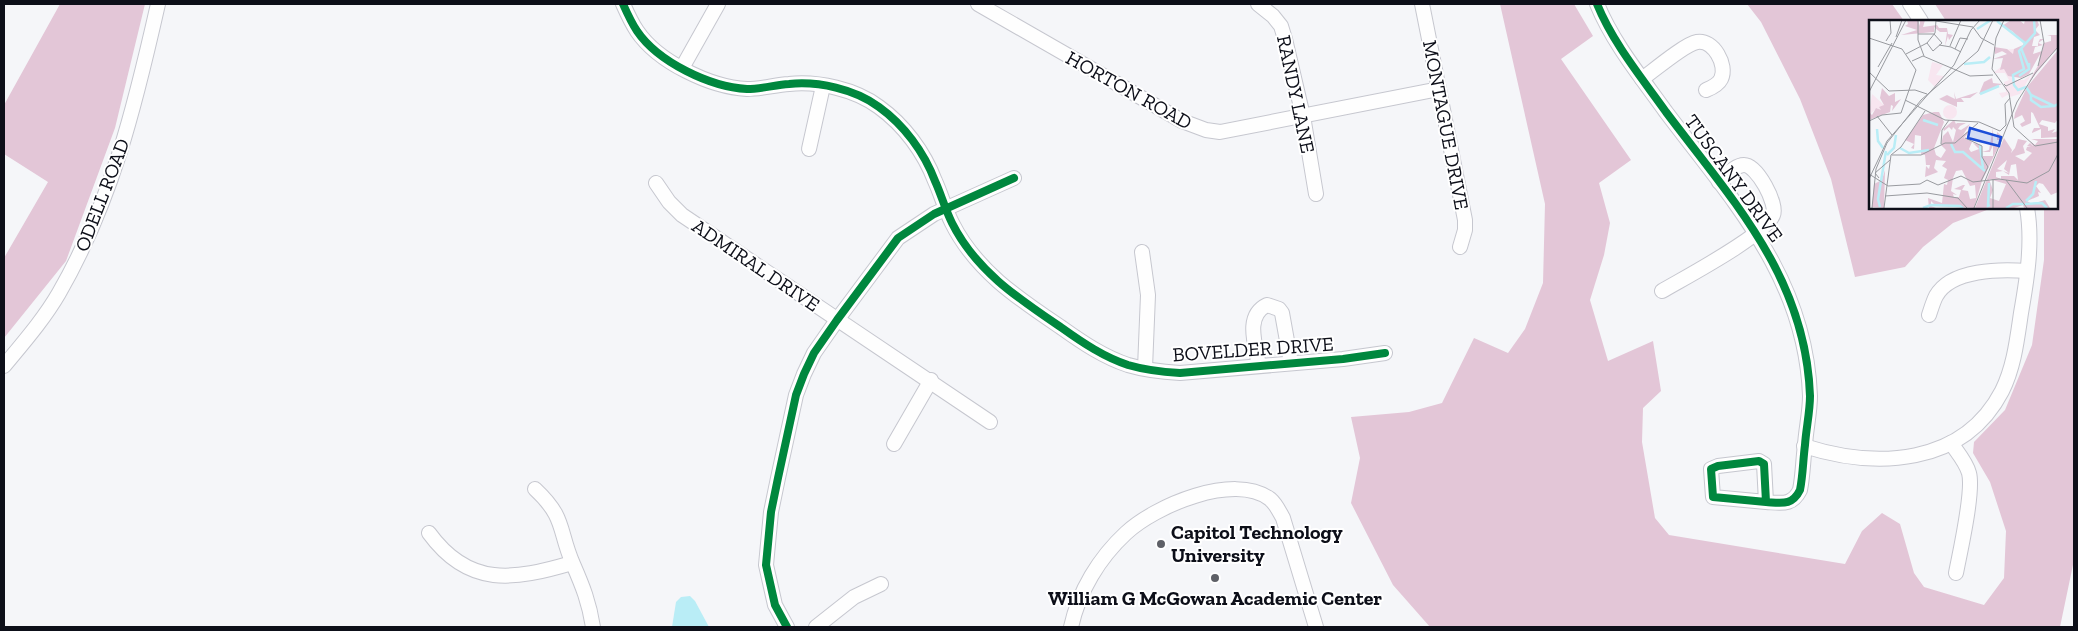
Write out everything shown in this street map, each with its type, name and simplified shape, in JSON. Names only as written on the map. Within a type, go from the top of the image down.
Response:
[{"type":"street","name":"ODELL ROAD","points":[[4,366],[58,295],[97,218],[137,98],[158,4]]},
{"type":"street","name":"BOVELDER DRIVE","points":[[623,4],[637,31],[647,42],[670,62],[708,80],[737,88],[757,88],[801,83],[823,86],[865,99],[877,105],[897,122],[925,160],[952,223],[974,257],[1010,293],[1085,344],[1110,358],[1128,365],[1163,372],[1180,373],[1385,353]]},
{"type":"street","points":[[682,68],[718,4]]},
{"type":"street","name":"HORTON ROAD","points":[[978,4],[1182,121],[1206,130],[1220,132],[1439,89]]},
{"type":"street","name":"RANDY LANE","points":[[1258,4],[1273,16],[1281,26],[1303,116],[1316,194]]},
{"type":"street","name":"MONTAGUE DRIVE","points":[[1422,4],[1465,220],[1465,230],[1460,247]]},
{"type":"street","name":"TUSCANY DRIVE","points":[[1597,4],[1614,38],[1642,79],[1757,233],[1783,281],[1800,325],[1805,348],[1810,397],[1800,490],[1796,498],[1788,503],[1766,502],[1713,497],[1711,469],[1718,466],[1759,461],[1764,464],[1766,502]]},
{"type":"street","points":[[1910,4],[1920,20]]},
{"type":"street","points":[[1642,79],[1690,44],[1702,42],[1712,47],[1722,66],[1721,79],[1714,87],[1706,90]]},
{"type":"street","points":[[809,150],[823,86]]},
{"type":"street","points":[[1662,291],[1757,233],[1773,216],[1774,208],[1769,192],[1750,167],[1744,165],[1732,171],[1719,182]]},
{"type":"street","points":[[787,627],[775,605],[766,565],[771,512],[796,395],[814,353],[898,238],[919,222],[946,208],[1014,178]]},
{"type":"street","name":"ADMIRAL DRIVE","points":[[656,183],[669,202],[682,215],[837,320],[931,380],[990,422]]},
{"type":"street","points":[[1804,446],[1835,454],[1894,459],[1926,454],[1951,443],[1979,422],[2001,391],[2010,371],[2016,346],[2027,271],[2030,230],[2027,209]]},
{"type":"street","points":[[1142,252],[1148,295],[1145,368]]},
{"type":"street","points":[[1929,315],[1936,295],[1950,282],[1988,271],[2003,269],[2027,271]]},
{"type":"street","points":[[1258,366],[1254,318],[1260,309],[1267,306],[1279,309],[1282,313],[1291,363]]},
{"type":"street","points":[[894,444],[931,380]]},
{"type":"street","points":[[1951,443],[1967,467],[1970,480],[1963,540],[1956,573]]},
{"type":"street","points":[[535,488],[549,502],[559,517],[572,563],[586,594],[593,627]]},
{"type":"street","points":[[1071,627],[1077,606],[1089,580],[1107,553],[1127,532],[1148,516],[1178,502],[1207,493],[1235,489],[1260,494],[1276,504],[1283,518],[1316,627]]},
{"type":"street","points":[[428,532],[437,544],[455,561],[491,576],[522,576],[572,563]]},
{"type":"street","points":[[816,627],[854,597],[881,584]]},
{"type":"shaded area","points":[[60,4],[145,4],[115,128],[66,261],[4,338],[4,258],[48,182],[4,154],[4,105]]},
{"type":"shaded area","points":[[1500,4],[1574,4],[1593,36],[1561,59],[1631,160],[1599,183],[1610,223],[1604,255],[1590,300],[1608,361],[1653,341],[1661,391],[1643,408],[1642,442],[1655,518],[1669,535],[1845,564],[1862,531],[1882,513],[1900,524],[1914,573],[1924,587],[1984,605],[2004,578],[2006,531],[1990,482],[1973,453],[1974,442],[2005,410],[2032,345],[2044,260],[2044,209],[2058,209],[2058,20],[1945,20],[1935,4],[2074,4],[2074,560],[2060,627],[1430,627],[1393,585],[1351,503],[1360,458],[1351,417],[1409,412],[1442,403],[1474,338],[1508,353],[1525,329],[1543,283],[1545,204]]},
{"type":"shaded area","points":[[1747,4],[1892,4],[1903,20],[1869,20],[1869,209],[1989,209],[1953,223],[1923,247],[1905,267],[1855,277],[1831,179],[1800,99],[1761,22]]},
{"type":"water","points":[[690,596],[695,601],[709,627],[672,627],[676,602],[681,597]]},
{"type":"cycle path","points":[[623,4],[635,28],[646,42],[671,62],[701,78],[747,89],[800,83],[824,85],[859,95],[879,107],[897,122],[919,150],[930,170],[952,223],[973,256],[1015,295],[1102,354],[1128,365],[1180,373],[1343,359],[1385,353]]},
{"type":"cycle path","points":[[1597,4],[1611,32],[1628,59],[1716,177],[1762,243],[1780,278],[1795,314],[1805,354],[1810,396],[1800,490],[1794,499],[1782,503],[1766,502],[1713,497],[1711,469],[1718,466],[1759,461],[1764,464],[1766,502]]},
{"type":"cycle path","points":[[787,627],[775,605],[766,565],[771,512],[796,395],[814,353],[898,238],[934,214],[1014,178]]},
{"type":"place","name":"Capitol Technology University","points":[[1161,544]]},
{"type":"place","name":"William G McGowan Academic Center","points":[[1215,578]]}]
